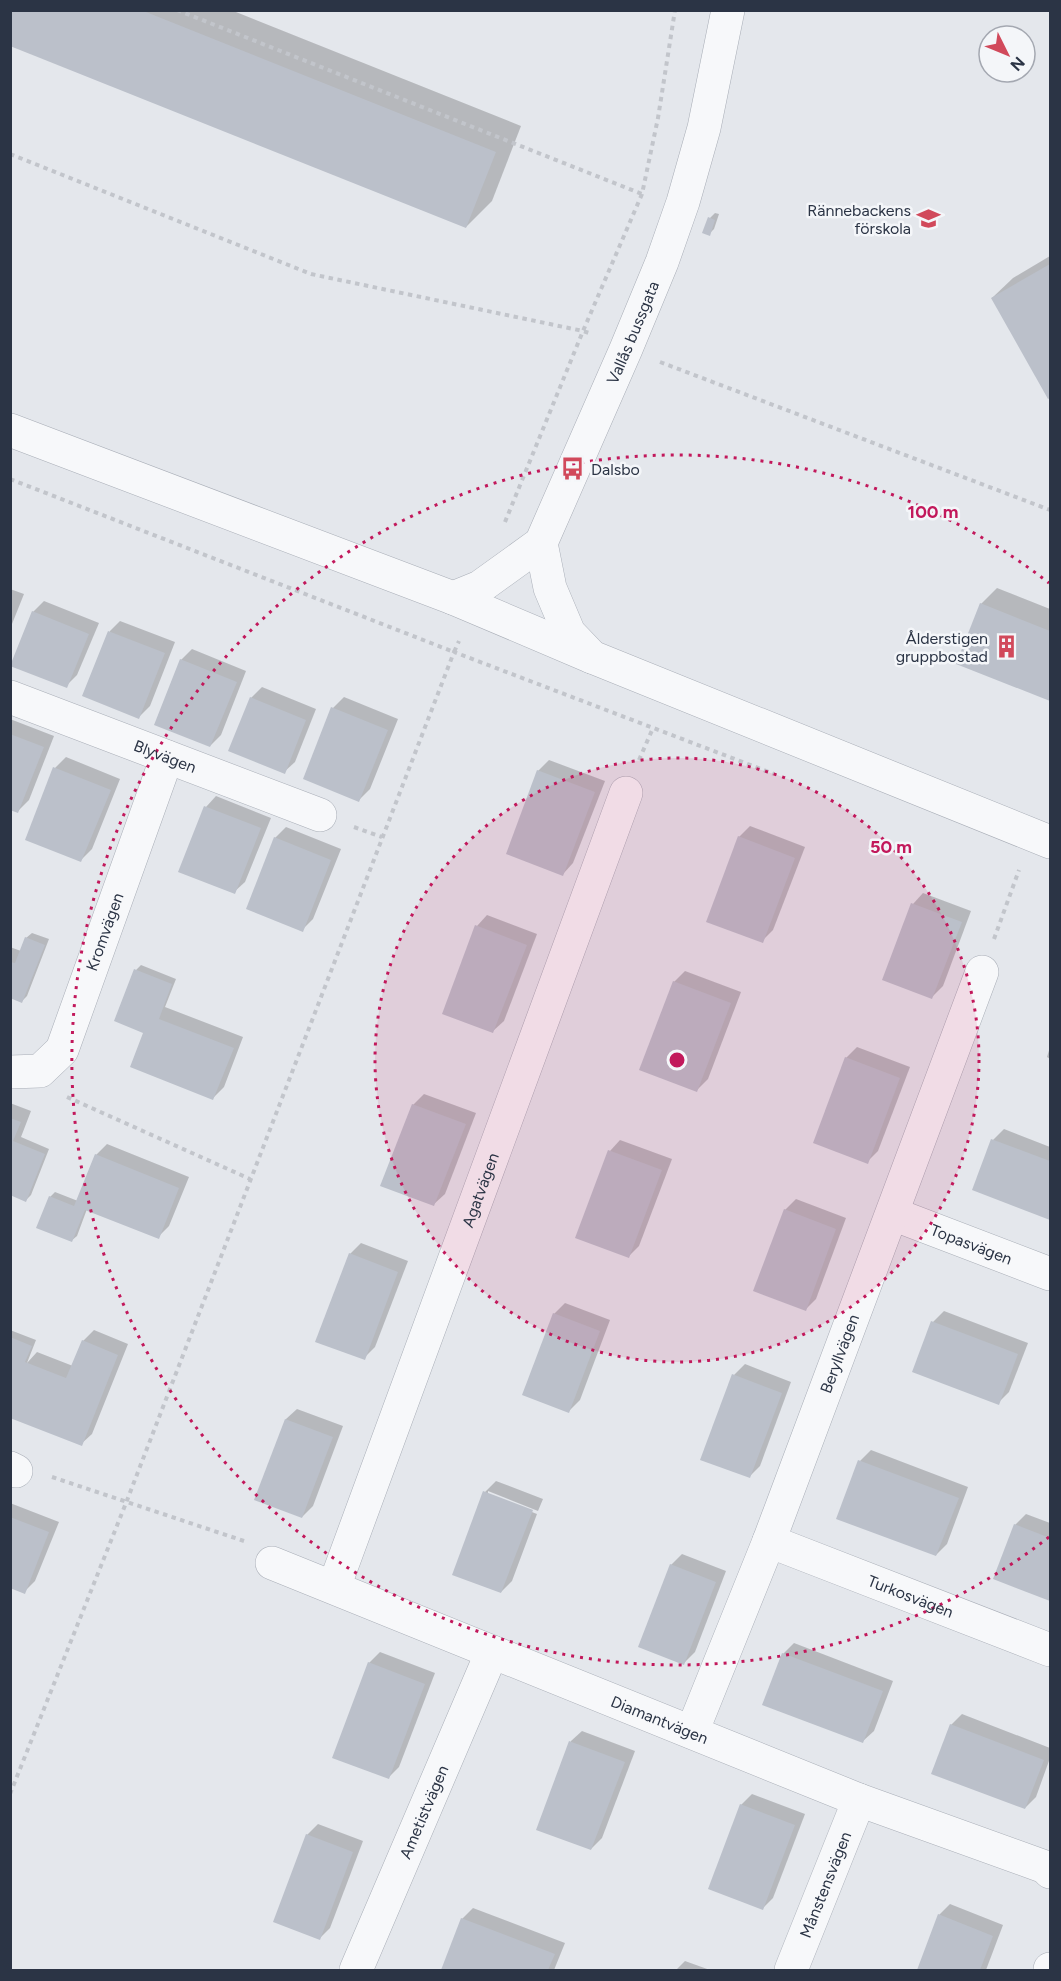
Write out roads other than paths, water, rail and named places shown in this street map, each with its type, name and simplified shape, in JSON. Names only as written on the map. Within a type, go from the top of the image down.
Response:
[{"type":"street","name":"Vallås bussgata","points":[[541,543],[662,262],[683,202],[704,128],[728,10]]},
{"type":"street","points":[[10,430],[463,602],[592,657],[1050,842]]},
{"type":"street","points":[[463,602],[541,543],[550,588],[569,633],[592,657]]},
{"type":"street","name":"Blyvägen","points":[[10,697],[320,815]]},
{"type":"street","name":"Kromvägen","points":[[25,1071],[62,1050],[167,756]]},
{"type":"street","name":"Agatvägen","points":[[334,1587],[626,793]]},
{"type":"street","name":"Beryllvägen","points":[[692,1732],[769,1541],[982,972]]},
{"type":"street","name":"Topasvägen","points":[[893,1214],[1050,1274]]},
{"type":"street","name":"Turkosvägen","points":[[769,1541],[1050,1650]]},
{"type":"street","name":"Diamantvägen","points":[[272,1563],[860,1800],[1045,1867],[1050,1872]]},
{"type":"street","name":"Ametistvägen","points":[[357,1971],[492,1652]]},
{"type":"street","name":"Månstensvägen","points":[[791,1971],[860,1800]]},
{"type":"place","name":"Rännebackens förskola","points":[[929,219]]},
{"type":"place","name":"Dalsbo","points":[[573,469]]},
{"type":"place","name":"Ålderstigen gruppbostad","points":[[1006,647]]}]
